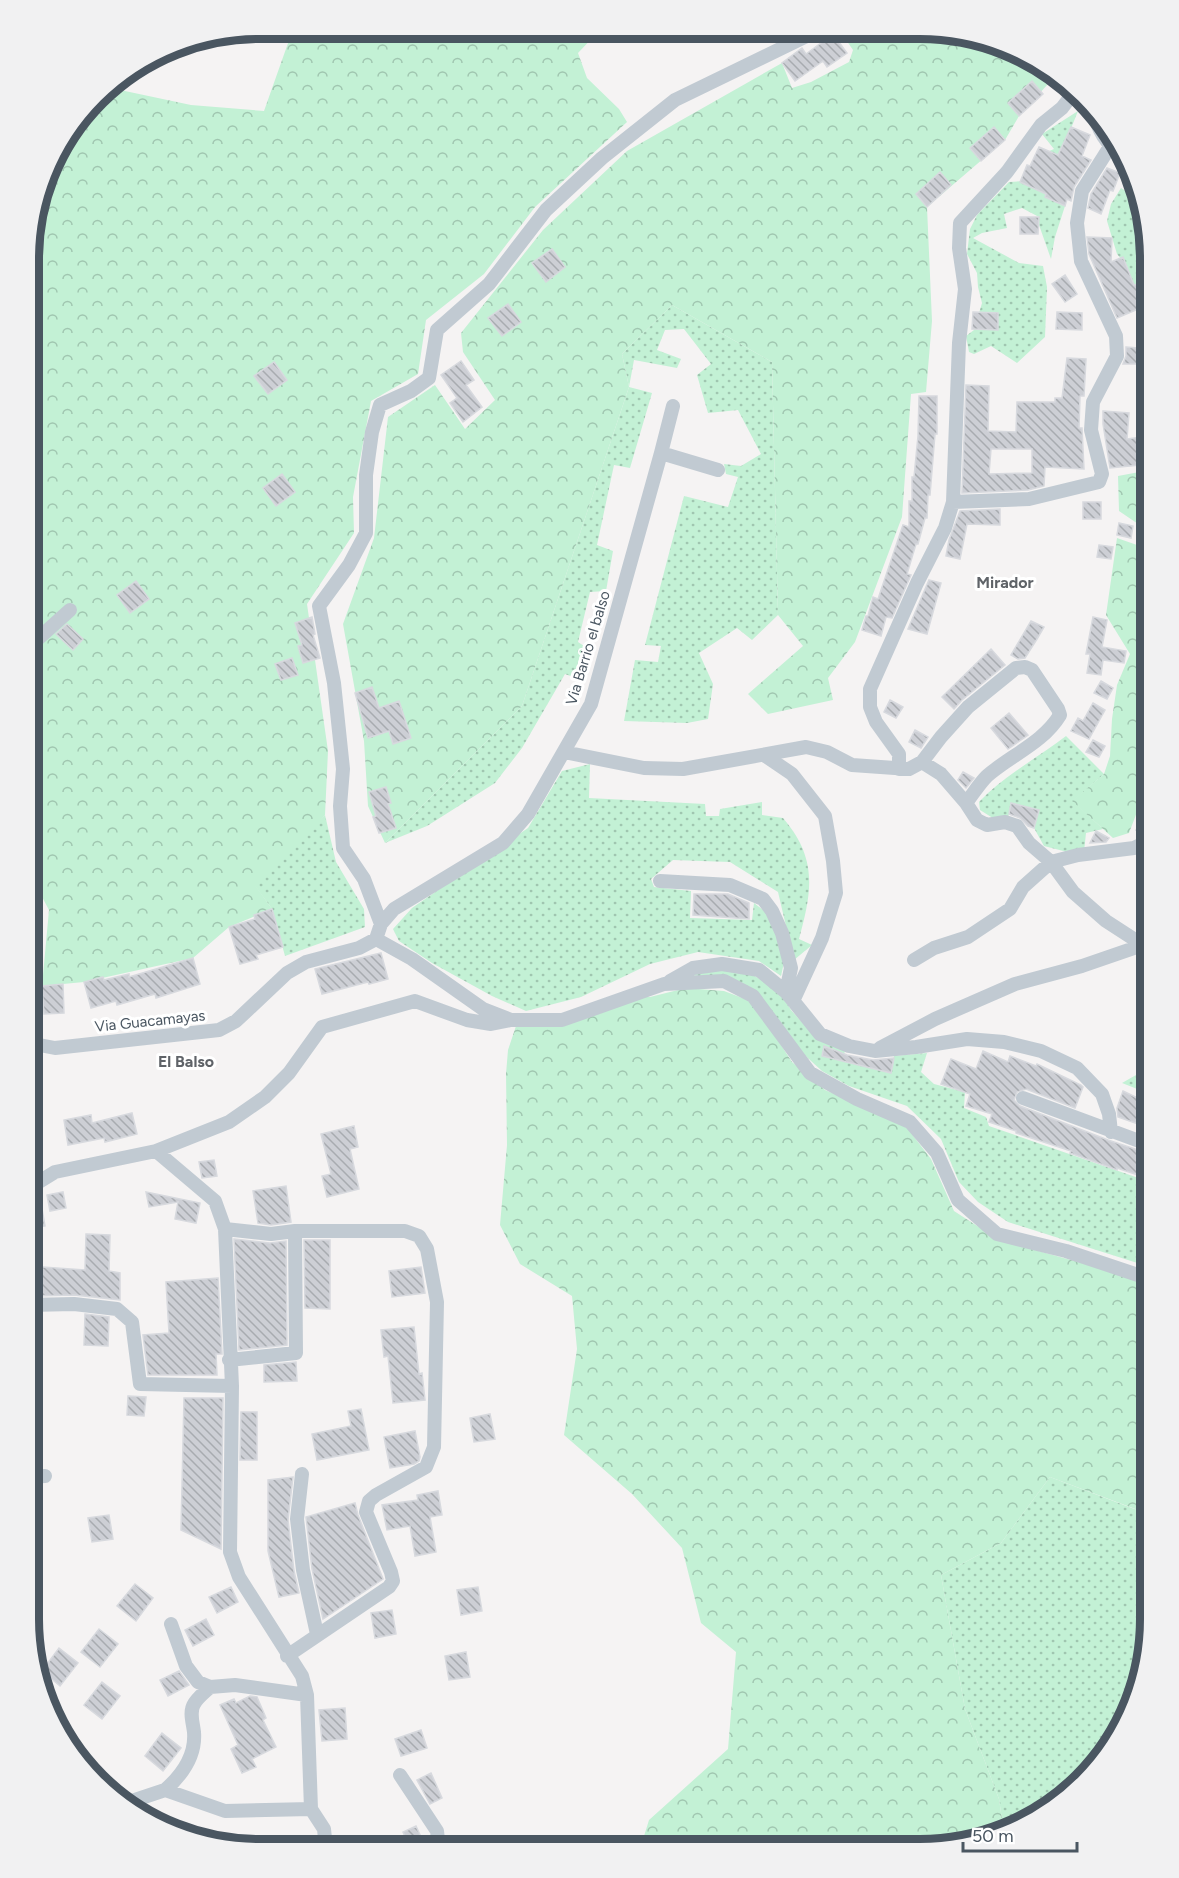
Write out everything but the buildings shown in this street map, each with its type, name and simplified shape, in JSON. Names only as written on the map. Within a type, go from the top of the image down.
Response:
[{"type":"street","points":[[511,1020],[483,1009],[412,959],[376,939],[381,924],[363,879],[343,848],[340,806],[343,769],[334,682],[319,606],[349,565],[366,532],[366,475],[372,432],[380,405],[411,391],[429,378],[437,330],[489,284],[546,210],[602,158],[675,100],[800,39]]},
{"type":"street","points":[[899,769],[899,754],[876,722],[870,707],[870,689],[899,622],[945,528],[953,502],[959,343],[965,289],[959,248],[960,223],[1006,172],[1041,125],[1062,108],[1069,98]]},
{"type":"street","points":[[953,502],[1029,499],[1099,482],[1102,474],[1091,430],[1093,402],[1117,356],[1116,336],[1081,261],[1077,223],[1082,191],[1110,149]]},
{"type":"street","name":"Via Barrio el balso","points":[[381,924],[394,909],[503,843],[528,814],[564,752],[591,704],[673,406]]},
{"type":"street","points":[[661,453],[718,470]]},
{"type":"street","points":[[39,638],[70,610]]},
{"type":"street","points":[[564,752],[644,768],[683,769],[806,747],[827,752],[852,765],[909,769],[922,762],[968,707],[1016,668],[1025,667],[1032,670],[1060,715],[1056,723],[1025,750],[987,777],[966,803]]},
{"type":"street","points":[[764,755],[792,774],[825,816],[833,861],[836,892],[822,938],[789,997]]},
{"type":"street","points":[[922,762],[941,774],[966,803],[977,820],[987,825],[1005,822],[1017,826],[1029,843],[1051,862],[1074,892],[1106,921],[1140,941]]},
{"type":"street","points":[[914,960],[934,948],[968,937],[1010,909],[1023,887],[1051,862],[1078,855],[1134,848],[1140,845]]},
{"type":"street","points":[[660,881],[730,885],[763,899],[772,911],[782,933],[790,968],[789,997]]},
{"type":"street","name":"Via Guacamayas","points":[[39,1045],[55,1048],[219,1030],[236,1021],[287,974],[306,962],[359,948],[376,939]]},
{"type":"street","points":[[876,1051],[935,1019],[1015,984],[1140,947]]},
{"type":"street","points":[[39,1182],[55,1172],[156,1151],[229,1122],[266,1097],[289,1073],[322,1027],[415,1001],[467,1020],[491,1024],[511,1020],[562,1020],[664,984],[693,969],[722,964],[759,970],[789,997],[820,1034],[849,1046],[876,1051],[968,1038],[1004,1042],[1041,1051],[1077,1068],[1102,1094],[1109,1114],[1111,1132]]},
{"type":"street","points":[[664,984],[724,981],[753,996],[810,1073],[857,1099],[910,1122],[937,1153],[958,1200],[997,1234],[1066,1251],[1140,1276]]},
{"type":"street","points":[[1023,1098],[1140,1142]]},
{"type":"street","points":[[156,1151],[215,1201],[225,1229],[229,1360],[232,1386],[230,1552],[239,1577],[287,1656],[302,1676],[307,1695],[310,1809],[324,1829],[325,1839]]},
{"type":"street","points":[[225,1229],[271,1234],[295,1231],[405,1231],[419,1236],[427,1249],[437,1302],[434,1448],[426,1467],[376,1495],[369,1501],[366,1512],[393,1581],[389,1587],[287,1656]]},
{"type":"street","points":[[229,1360],[296,1353],[295,1231]]},
{"type":"street","points":[[39,1305],[74,1304],[117,1309],[132,1322],[140,1384],[232,1386]]},
{"type":"street","points":[[302,1474],[297,1519],[303,1570],[317,1634]]},
{"type":"street","points":[[39,1476],[45,1476]]},
{"type":"street","points":[[171,1624],[186,1666],[198,1682],[210,1687],[235,1685],[307,1695]]},
{"type":"street","points":[[135,1800],[165,1790],[177,1780],[190,1760],[194,1736],[192,1713],[194,1703],[210,1687]]},
{"type":"street","points":[[400,1775],[437,1831],[438,1839]]},
{"type":"street","points":[[165,1790],[225,1810],[310,1809]]},
{"type":"green space","points":[[289,39],[591,39],[578,53],[587,78],[619,109],[627,122],[535,207],[484,274],[426,320],[418,374],[371,401],[353,497],[354,533],[307,604],[328,751],[325,815],[255,885],[272,909],[229,927],[193,958],[84,982],[42,986],[49,910],[39,891],[39,245],[43,216],[56,175],[76,137],[103,103],[119,90],[191,105],[264,111]]},
{"type":"green space","points":[[845,39],[934,39],[963,43],[1017,62],[1041,75],[1048,84],[1019,116],[1005,140],[927,207],[932,321],[926,392],[911,394],[902,517],[855,642],[828,678],[833,700],[768,714],[748,694],[803,646],[778,615],[772,362],[672,305],[622,354],[629,387],[522,706],[385,843],[368,806],[364,741],[343,624],[374,538],[388,417],[435,385],[465,429],[495,400],[463,352],[461,333],[543,230],[627,151],[782,63],[792,88],[811,82],[849,62],[853,50]]},
{"type":"green space","points":[[1078,111],[1062,151],[1056,155],[1053,180],[1045,197],[1065,206],[1051,259],[1039,225],[1039,217],[1022,208],[1004,214],[1007,228],[982,233],[973,238],[1019,263],[1043,266],[1047,287],[1045,337],[1017,363],[991,346],[974,354],[969,352],[966,336],[974,330],[982,303],[977,273],[967,254],[970,229],[977,215],[1009,182],[1025,181],[1035,157],[1054,149],[1042,134]]},
{"type":"green space","points":[[1121,188],[1130,194],[1136,216],[1140,245],[1140,298],[1127,266],[1117,254],[1107,221],[1111,204]]},
{"type":"green space","points":[[672,305],[772,362],[778,615],[752,640],[737,628],[699,653],[713,684],[708,719],[687,723],[624,721],[635,660],[658,662],[661,646],[645,645],[684,496],[728,507],[738,477],[726,474],[724,464],[741,466],[761,454],[738,410],[708,413],[697,375],[711,364],[684,329],[665,330],[657,350],[681,359],[677,368],[634,360],[629,387],[622,354]]},
{"type":"green space","points":[[629,387],[652,393],[630,468],[614,465],[597,545],[613,551],[606,591],[590,592],[578,642],[584,646],[576,678],[565,674],[522,748],[495,783],[427,826],[385,843],[522,706]]},
{"type":"green space","points":[[1140,472],[1140,525],[1119,511],[1118,476]]},
{"type":"green space","points":[[1117,538],[1137,545],[1140,538],[1140,804],[1129,833],[1113,838],[1072,801],[1104,774],[1110,756],[1117,685],[1130,654],[1106,615]]},
{"type":"green space","points":[[1066,736],[1104,774],[1073,801],[1103,829],[1086,833],[1084,852],[1075,854],[1044,846],[1034,828],[1038,810],[1012,803],[1007,821],[996,820],[980,810],[979,802],[1010,775]]},
{"type":"green space","points":[[590,764],[589,798],[705,804],[706,816],[719,816],[720,809],[762,802],[762,815],[783,818],[802,847],[807,862],[809,890],[799,939],[812,945],[794,960],[778,892],[730,862],[673,860],[651,879],[654,887],[691,891],[690,918],[752,920],[754,903],[768,914],[785,958],[781,976],[759,961],[698,952],[650,964],[581,997],[526,1011],[492,996],[432,963],[399,941],[393,929],[412,908],[528,828],[562,771]]},
{"type":"green space","points":[[325,815],[336,862],[364,909],[365,927],[285,956],[272,909],[250,879]]},
{"type":"green space","points":[[708,967],[753,975],[779,991],[791,1010],[817,1039],[845,1050],[843,1061],[890,1073],[894,1056],[927,1053],[921,1072],[934,1084],[965,1092],[964,1108],[986,1117],[989,1126],[1140,1179],[1140,1264],[1008,1222],[978,1202],[959,1182],[941,1139],[907,1106],[849,1086],[822,1071],[798,1049],[750,987],[723,977],[677,975]]},
{"type":"green space","points":[[686,988],[724,991],[753,1002],[792,1062],[825,1090],[895,1119],[908,1129],[931,1159],[954,1211],[1006,1242],[1096,1267],[1140,1282],[1140,1511],[1050,1477],[1001,1543],[941,1575],[965,1709],[999,1799],[1002,1823],[963,1835],[934,1839],[643,1839],[649,1820],[728,1749],[736,1652],[701,1623],[682,1548],[632,1494],[564,1435],[577,1349],[572,1296],[520,1264],[500,1225],[507,1145],[506,1074],[508,1050],[516,1026],[632,997],[650,997]]},
{"type":"green space","points":[[1140,1073],[1140,1090],[1122,1083]]},
{"type":"green space","points":[[1050,1477],[1140,1511],[1140,1633],[1136,1662],[1123,1703],[1103,1741],[1076,1775],[1042,1802],[1002,1823],[999,1799],[965,1709],[941,1575],[1001,1543]]},
{"type":"district","name":"Mirador","points":[[1005,582]]},
{"type":"district","name":"El Balso","points":[[186,1061]]}]
